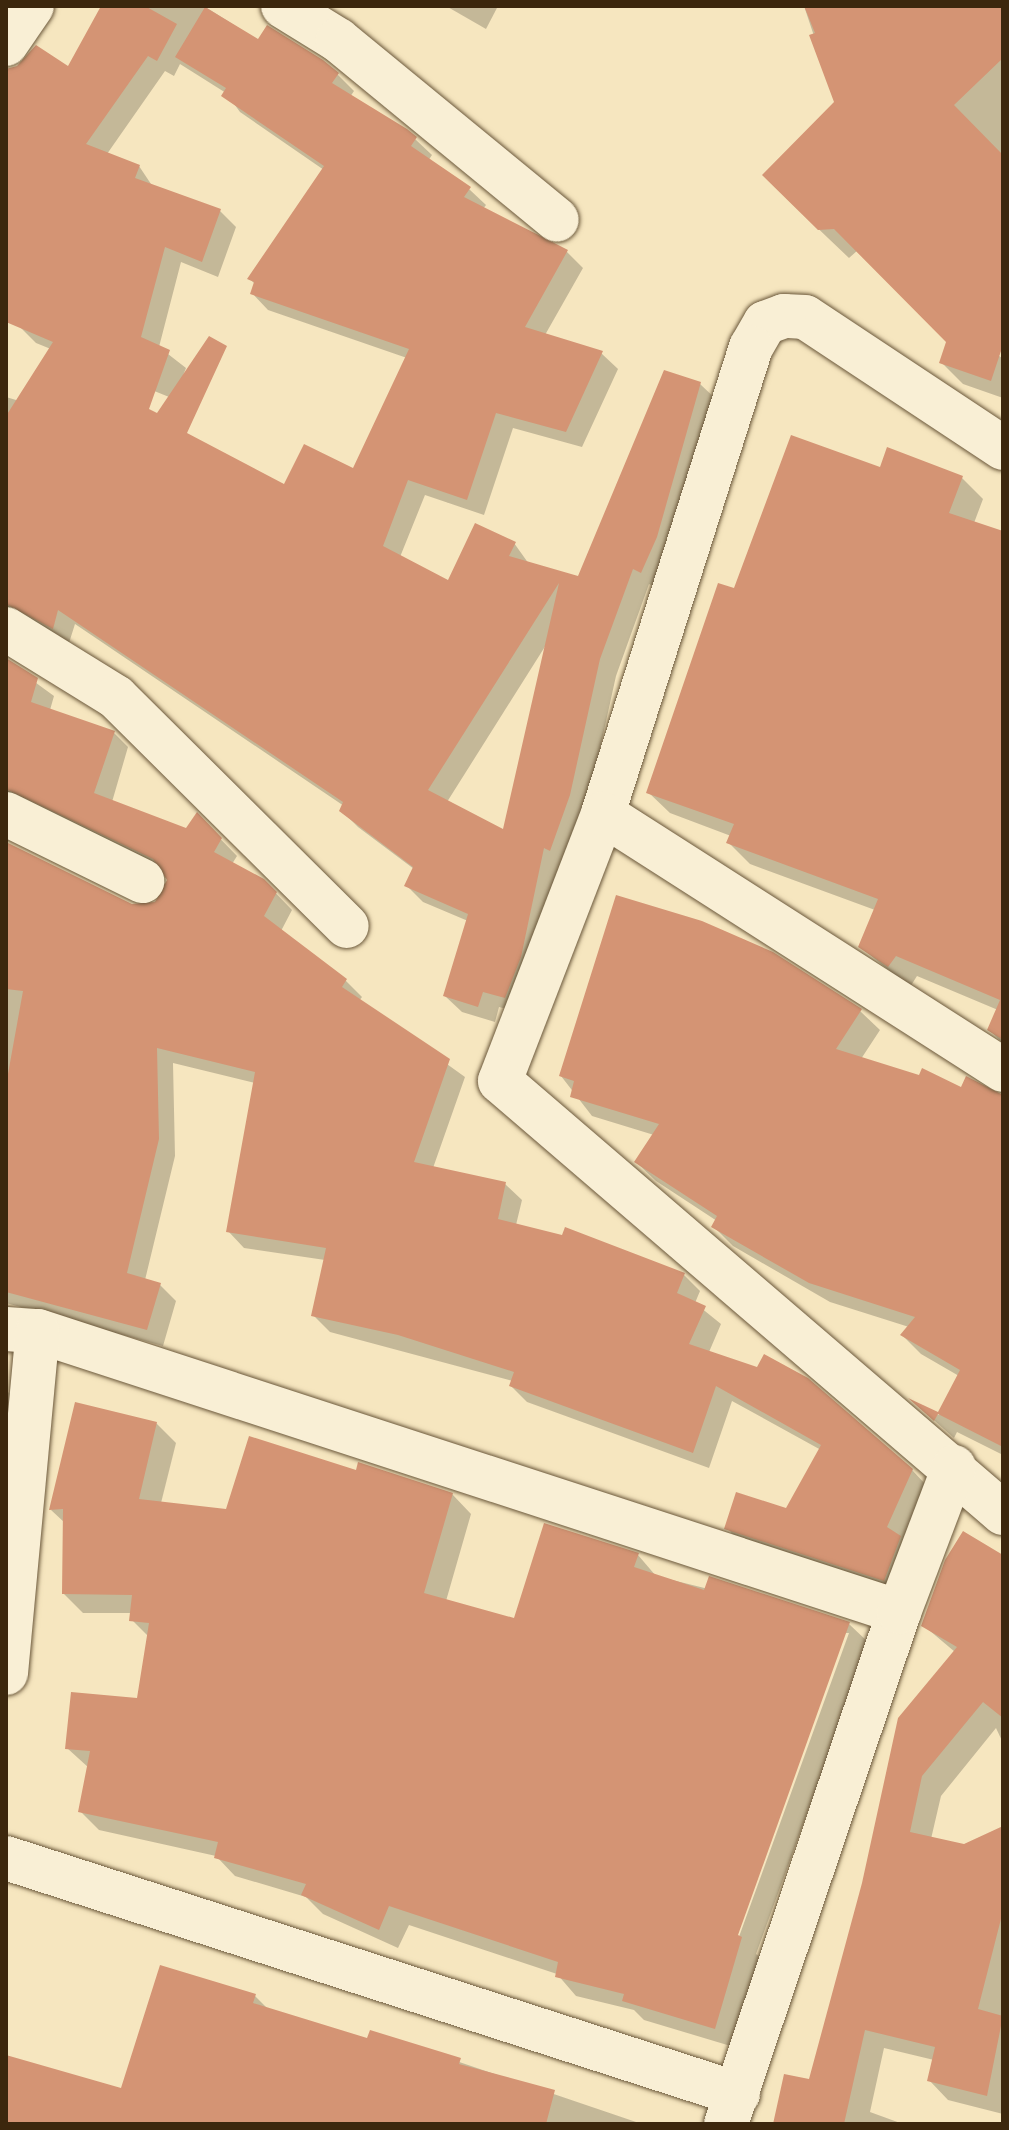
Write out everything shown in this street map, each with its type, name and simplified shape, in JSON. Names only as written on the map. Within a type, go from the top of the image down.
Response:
[{"type":"street","points":[[6,44],[32,6]]},
{"type":"street","points":[[283,6],[338,40],[557,220]]},
{"type":"street","points":[[1003,448],[805,317],[784,316],[765,323],[751,347],[603,814],[500,1081],[954,1467],[1003,1513]]},
{"type":"street","points":[[6,629],[116,697],[347,926]]},
{"type":"street","points":[[6,814],[142,881]]},
{"type":"street","points":[[603,814],[1003,1070]]},
{"type":"street","points":[[6,1673],[22,1330],[899,1612]]},
{"type":"street","points":[[6,1858],[732,2109],[899,1612],[954,1467]]},
{"type":"building","points":[[101,6],[145,6],[177,24],[157,61],[148,56],[86,144],[140,165],[135,178],[221,209],[202,262],[165,247],[141,337],[170,350],[149,409],[157,413],[209,336],[227,346],[187,433],[284,484],[304,444],[353,468],[409,349],[250,294],[254,282],[247,279],[324,166],[221,96],[226,88],[175,57],[205,7],[258,39],[267,25],[323,60],[339,73],[332,83],[407,129],[417,137],[411,146],[471,187],[464,197],[568,250],[525,327],[603,351],[566,432],[496,413],[467,500],[408,480],[383,546],[448,580],[475,523],[516,542],[509,556],[578,576],[664,370],[701,382],[657,537],[641,573],[633,569],[600,659],[570,795],[550,851],[544,848],[521,957],[505,998],[483,992],[478,1007],[443,996],[468,914],[404,886],[413,867],[339,811],[343,802],[58,610],[53,629],[6,604],[6,416],[53,342],[6,322],[6,69],[17,66],[36,45],[68,66]],"holes":[[[559,583],[503,829],[428,790]]]},
{"type":"building","points":[[804,6],[1003,6],[1003,58],[954,105],[1003,155],[1003,345],[991,381],[939,363],[946,342],[834,229],[818,230],[762,175],[834,102],[809,35],[815,33]]},
{"type":"building","points":[[791,435],[880,467],[887,447],[963,476],[949,513],[1003,531],[1003,1040],[987,1030],[1000,1000],[896,956],[888,967],[858,947],[878,899],[726,843],[734,824],[646,793],[718,583],[734,588]]},
{"type":"building","points":[[6,658],[38,678],[31,702],[115,731],[94,793],[186,828],[197,812],[222,838],[214,852],[264,879],[277,892],[264,916],[347,979],[342,987],[450,1059],[414,1162],[506,1182],[498,1219],[562,1235],[565,1227],[685,1273],[677,1293],[706,1306],[689,1344],[757,1367],[764,1354],[808,1378],[913,1469],[887,1527],[901,1536],[884,1581],[724,1529],[736,1492],[786,1508],[821,1445],[716,1386],[693,1453],[509,1386],[514,1372],[398,1335],[311,1316],[326,1248],[226,1232],[255,1072],[157,1048],[159,1139],[127,1273],[161,1283],[147,1330],[6,1292],[6,1085],[23,991],[6,989],[6,842],[132,904],[155,902],[167,880],[153,859],[6,789]]},
{"type":"building","points":[[616,895],[702,921],[773,952],[862,1009],[836,1049],[919,1075],[922,1068],[961,1087],[966,1076],[1003,1095],[1003,1447],[938,1414],[934,1421],[908,1398],[938,1412],[960,1370],[900,1335],[915,1317],[809,1283],[711,1227],[717,1216],[634,1162],[659,1124],[570,1097],[574,1081],[559,1076]]},
{"type":"building","points":[[75,1402],[157,1422],[139,1499],[226,1509],[249,1436],[356,1470],[358,1462],[453,1493],[424,1593],[514,1618],[544,1523],[639,1553],[634,1567],[704,1590],[709,1576],[850,1622],[738,1935],[742,1937],[715,2029],[622,2001],[624,1994],[555,1977],[558,1962],[389,1906],[379,1930],[301,1895],[306,1884],[214,1858],[218,1842],[78,1812],[90,1751],[65,1749],[71,1692],[137,1698],[149,1623],[129,1621],[132,1595],[62,1594],[63,1509],[49,1510]]},
{"type":"building","points":[[963,1531],[1003,1555],[1003,1718],[983,1702],[922,1776],[910,1832],[964,1844],[1003,1826],[1003,1911],[978,2009],[1003,2016],[987,2096],[927,2081],[935,2047],[865,2030],[844,2124],[773,2124],[784,2074],[809,2079],[862,1883],[898,1718],[957,1647],[921,1626],[945,1560]]},
{"type":"building","points":[[160,1965],[256,1994],[253,2003],[367,2038],[370,2030],[461,2058],[459,2064],[555,2090],[546,2124],[6,2124],[6,2055],[121,2088]]}]
